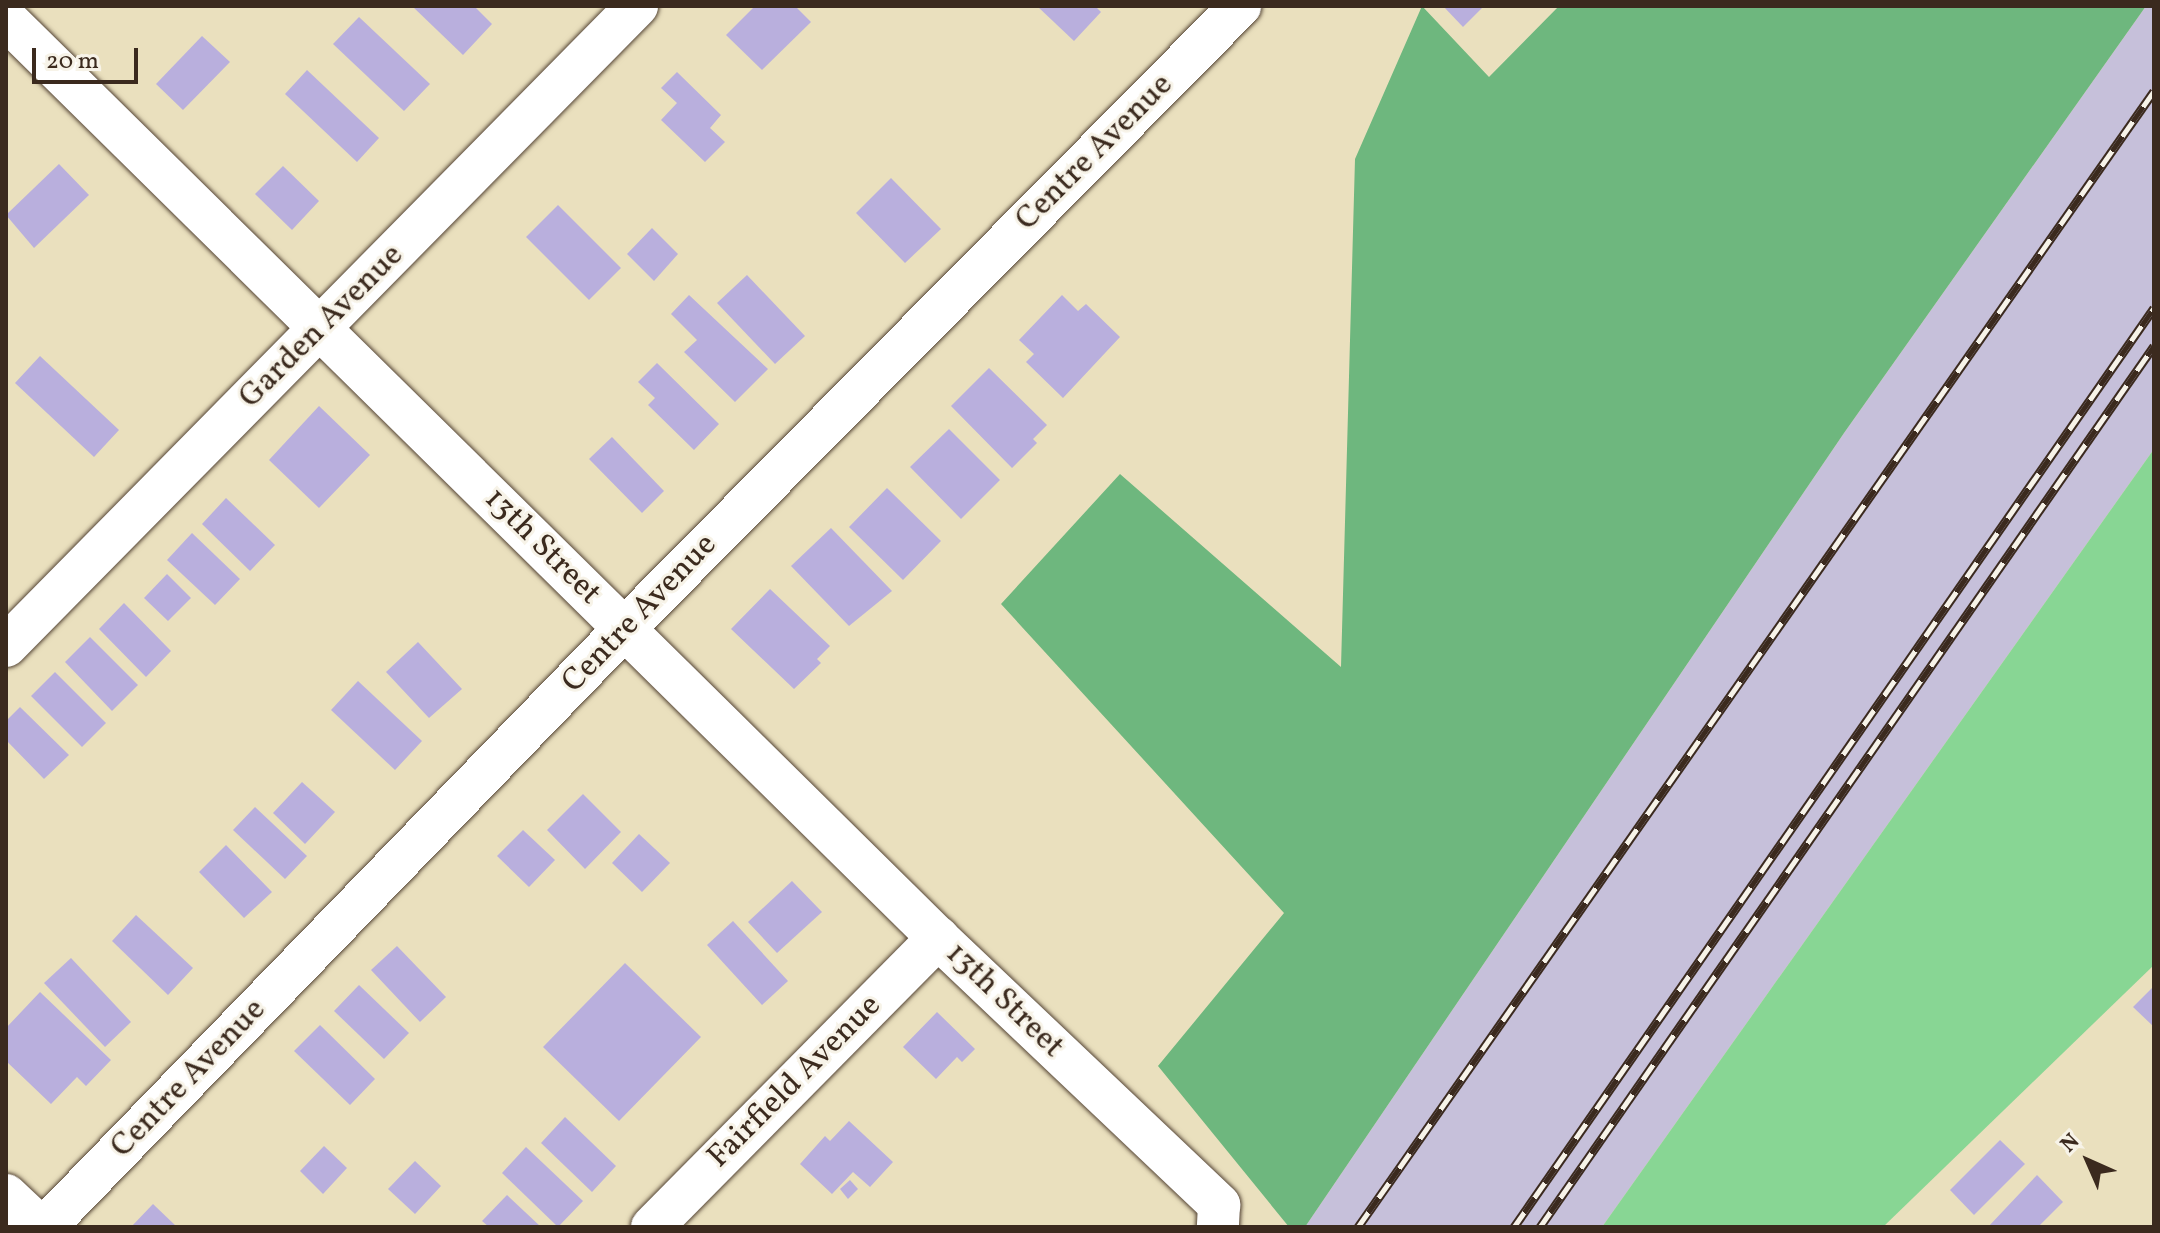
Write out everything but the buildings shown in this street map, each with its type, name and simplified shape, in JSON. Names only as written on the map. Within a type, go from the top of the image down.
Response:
[{"type":"street","name":"Garden Avenue","points":[[6,646],[637,6]]},
{"type":"street","name":"Centre Avenue","points":[[42,1227],[625,628],[1240,6]]},
{"type":"street","name":"13th Street","points":[[6,19],[1218,1216]]},
{"type":"street","name":"Fairfield Avenue","points":[[652,1227],[938,938]]},
{"type":"street","points":[[6,1195],[42,1227]]},
{"type":"shaded area","points":[[2146,6],[2154,6],[2154,449],[1602,1227],[1305,1227],[1844,433]]},
{"type":"green space","points":[[1422,6],[1489,77],[1559,6],[2146,6],[1844,433],[1305,1227],[1289,1227],[1158,1066],[1284,913],[1001,604],[1120,474],[1341,667],[1355,159]]},
{"type":"green space","points":[[2154,449],[2154,965],[1883,1227],[1602,1227]]},
{"type":"railway","points":[[1358,1227],[2154,91]]},
{"type":"railway","points":[[1514,1227],[2154,308]]},
{"type":"railway","points":[[1540,1227],[2154,346]]}]
